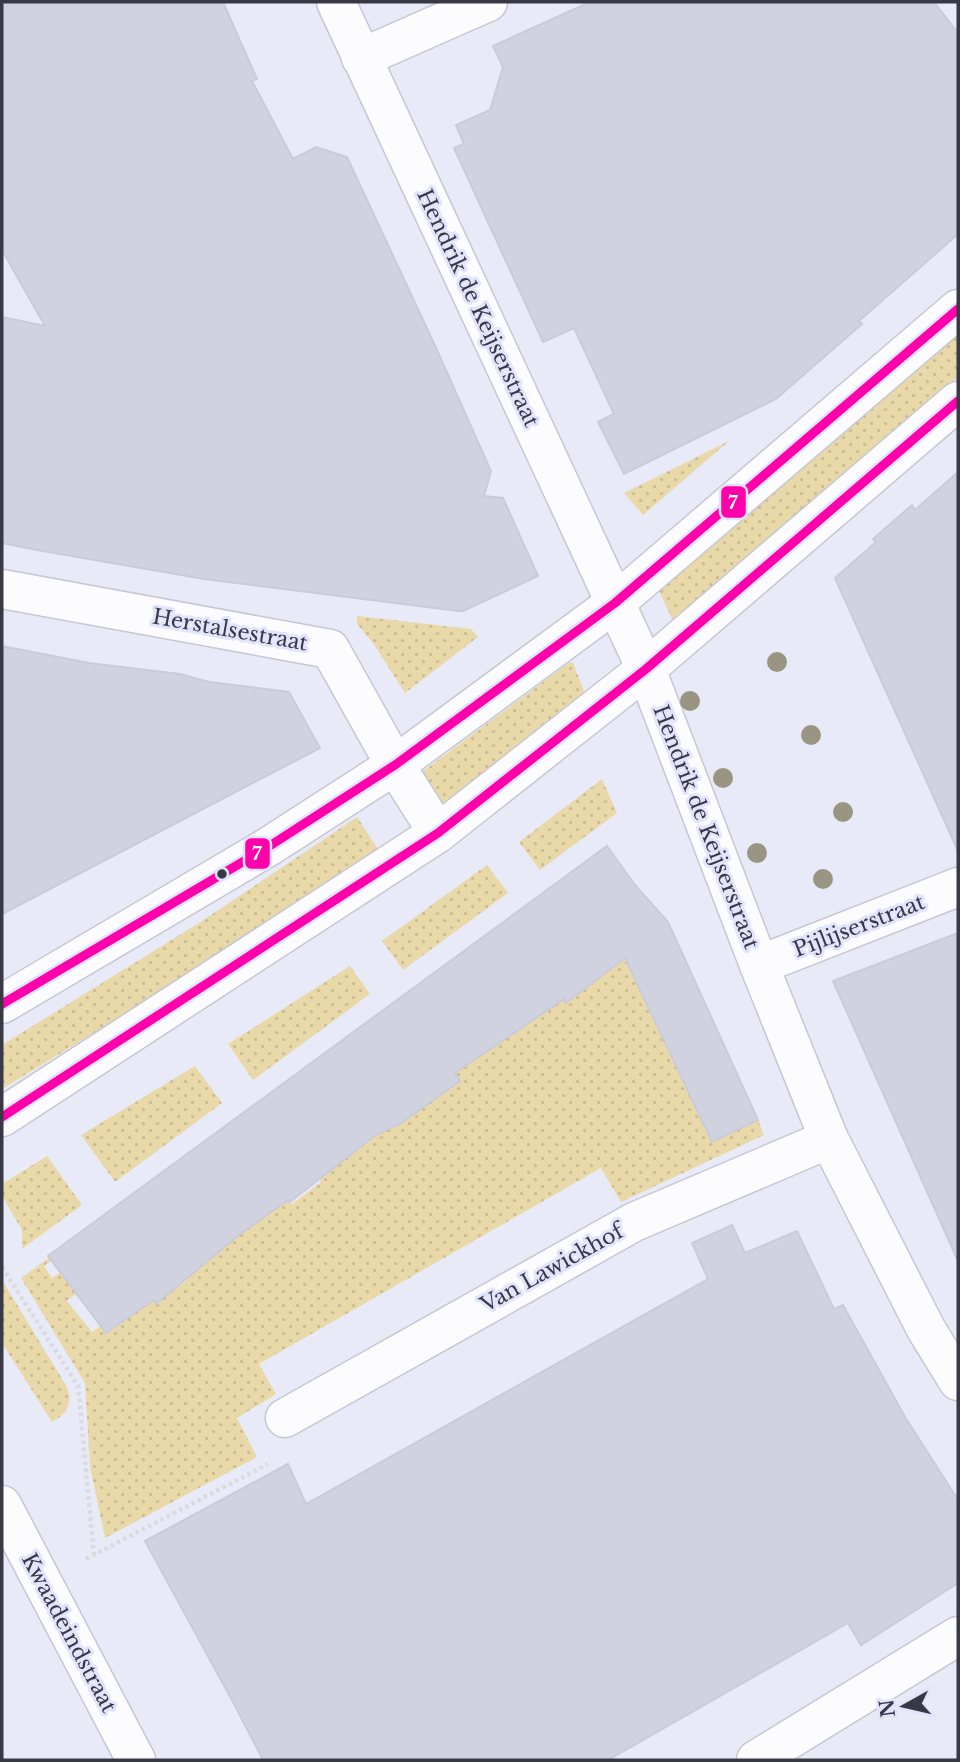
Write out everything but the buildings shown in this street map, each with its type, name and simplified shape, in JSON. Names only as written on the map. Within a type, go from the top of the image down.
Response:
[{"type":"street","name":"Hendrik de Keijserstraat","points":[[336,2],[646,669],[829,1139],[926,1329],[958,1381]]},
{"type":"street","points":[[361,58],[488,2]]},
{"type":"street","points":[[2,1004],[268,847],[395,765],[615,603],[958,309]]},
{"type":"street","points":[[2,1117],[438,833],[646,669],[958,401]]},
{"type":"street","name":"Herstalsestraat","points":[[2,589],[330,649],[395,765],[438,833]]},
{"type":"street","name":"Pijlijserstraat","points":[[759,965],[958,887]]},
{"type":"street","name":"Van Lawickhof","points":[[285,1418],[634,1222],[829,1139]]},
{"type":"street","name":"Kwaadeindstraat","points":[[2,1505],[136,1760]]},
{"type":"street","points":[[756,1760],[958,1636]]},
{"type":"path","points":[[2,1267],[78,1386],[94,1555]]},
{"type":"path","points":[[43,1582],[273,1461],[259,1432],[285,1418]]},
{"type":"shaded area","points":[[958,333],[958,377],[672,619],[659,591]]},
{"type":"shaded area","points":[[729,441],[643,515],[624,493]]},
{"type":"shaded area","points":[[357,616],[471,629],[478,637],[405,693],[373,643],[357,624]]},
{"type":"shaded area","points":[[570,662],[573,663],[586,696],[440,806],[418,775]]},
{"type":"shaded area","points":[[602,779],[617,813],[540,870],[519,842]]},
{"type":"shaded area","points":[[357,817],[378,849],[200,968],[2,1089],[2,1045],[202,921]]},
{"type":"shaded area","points":[[487,865],[508,893],[403,970],[382,941]]},
{"type":"shaded area","points":[[620,944],[711,1141],[758,1120],[764,1135],[621,1202],[601,1168],[259,1364],[276,1394],[237,1418],[257,1457],[105,1538],[90,1467],[85,1383],[21,1278],[50,1257],[52,1260],[44,1266],[52,1278],[61,1272],[77,1293],[67,1301],[92,1332],[148,1291],[156,1303],[186,1281],[177,1269],[282,1192],[292,1204],[321,1182],[313,1169],[460,1081],[451,1068],[507,1028],[512,1035],[523,1027],[557,990],[566,1002]]},
{"type":"shaded area","points":[[350,966],[370,994],[253,1080],[228,1044]]},
{"type":"shaded area","points":[[195,1066],[222,1103],[115,1182],[81,1135]]},
{"type":"shaded area","points":[[47,1156],[82,1205],[22,1249],[22,1230],[2,1196],[2,1184]]},
{"type":"shaded area","points":[[2,1280],[67,1387],[67,1408],[52,1422],[2,1343]]},
{"type":"transit line","name":"7","points":[[2,1004],[268,847],[395,765],[615,603],[958,309]]},
{"type":"transit line","name":"7","points":[[2,1117],[438,833],[646,669],[958,401]]}]
